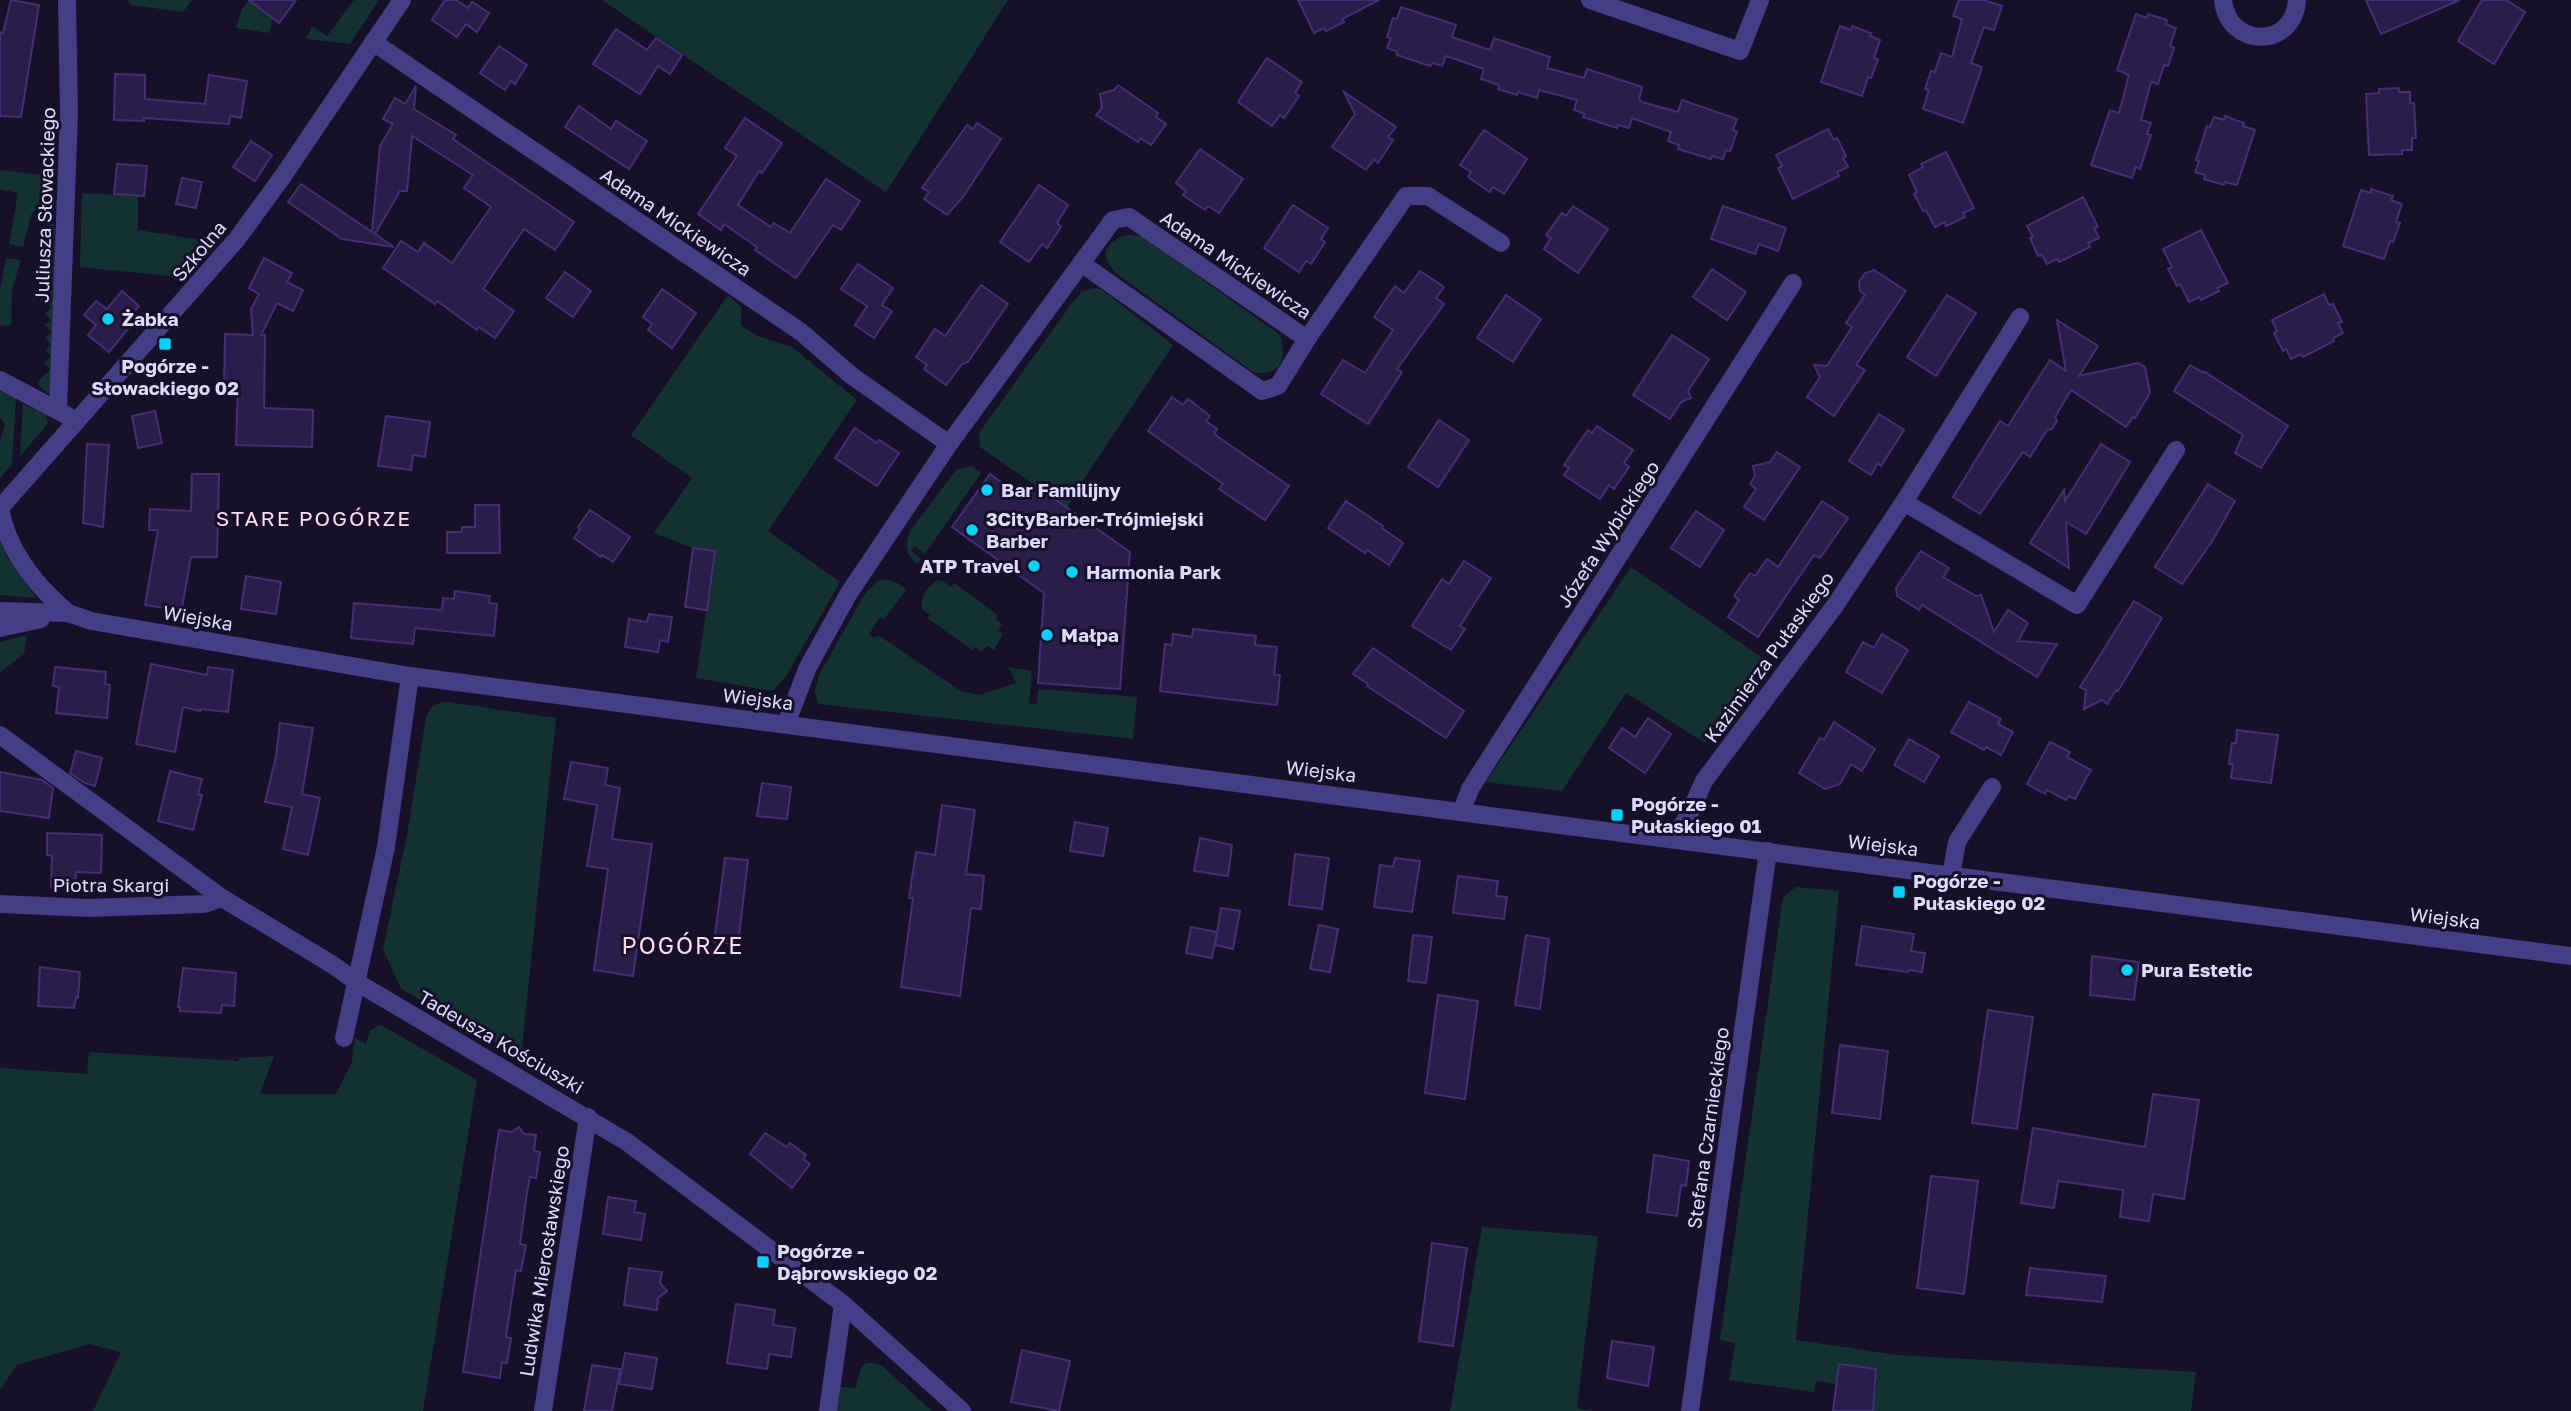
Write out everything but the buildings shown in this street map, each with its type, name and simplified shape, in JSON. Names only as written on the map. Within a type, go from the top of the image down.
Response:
[{"type":"street","name":"Juliusza Słowackiego","points":[[58,410],[69,114],[67,0]]},
{"type":"street","name":"Szkolna","points":[[68,613],[44,593],[32,577],[3,525],[0,508],[237,239],[284,176],[402,0]]},
{"type":"street","points":[[1590,0],[1740,51],[1760,0]]},
{"type":"street","points":[[2223,0],[2225,12],[2238,31],[2260,38],[2282,30],[2291,21],[2297,0]]},
{"type":"street","name":"Adama Mickiewicza","points":[[373,42],[801,332],[852,376],[949,444]]},
{"type":"street","name":"Adama Mickiewicza","points":[[1082,263],[1262,391],[1278,386],[1307,339],[1406,196],[1428,196],[1501,243]]},
{"type":"street","name":"Adama Mickiewicza","points":[[786,724],[808,667],[849,593],[949,444],[1113,220],[1129,217],[1307,339]]},
{"type":"street","name":"Józefa Wybickiego","points":[[1462,810],[1470,789],[1793,283]]},
{"type":"street","name":"Kazimierza Pułaskiego","points":[[1671,839],[1688,817],[1704,781],[1834,607],[1904,502],[2020,317]]},
{"type":"street","points":[[0,380],[77,419]]},
{"type":"street","points":[[1904,502],[2077,605],[2176,450]]},
{"type":"street","name":"Wiejska","points":[[0,611],[68,613],[91,621],[410,676],[1462,810],[2571,956]]},
{"type":"street","name":"Wiejska","points":[[0,628],[68,613]]},
{"type":"street","points":[[344,1038],[386,847],[410,676]]},
{"type":"street","name":"Tadeusza Kościuszki","points":[[0,735],[222,898],[358,983],[628,1142],[843,1304],[962,1411]]},
{"type":"street","points":[[1951,875],[1957,842],[1992,787]]},
{"type":"street","name":"Stefana Czarnieckiego","points":[[1690,1411],[1768,851]]},
{"type":"street","name":"Piotra Skargi","points":[[0,904],[88,908],[204,904],[222,898]]},
{"type":"street","name":"Ludwika Mierosławskiego","points":[[543,1411],[588,1117]]},
{"type":"street","points":[[828,1411],[843,1304]]},
{"type":"green space","points":[[128,0],[192,0],[183,12],[131,5]]},
{"type":"green space","points":[[249,0],[254,4],[257,0],[273,18],[269,33],[236,28],[242,9]]},
{"type":"green space","points":[[354,0],[379,0],[350,44],[306,39],[312,26],[327,36]]},
{"type":"green space","points":[[602,0],[1008,0],[886,192]]},
{"type":"green space","points":[[0,170],[42,175],[42,202],[31,215],[23,247],[9,244],[18,193],[0,189]]},
{"type":"green space","points":[[82,193],[138,196],[138,230],[207,241],[177,272],[169,276],[80,267]]},
{"type":"green space","points":[[50,224],[55,228],[52,391],[47,393],[38,385],[40,379],[51,369],[44,363],[51,356],[46,351],[50,344],[45,338],[52,332],[45,325],[51,320],[45,313],[51,308],[46,301],[52,294],[47,290],[32,301],[35,291],[44,286],[49,264],[45,245]]},
{"type":"green space","points":[[1125,235],[1142,236],[1280,335],[1283,352],[1276,369],[1270,372],[1253,372],[1117,274],[1108,262],[1106,252],[1112,243]]},
{"type":"green space","points":[[6,258],[21,260],[12,290],[11,325],[0,326],[0,291]]},
{"type":"green space","points":[[1092,288],[1101,289],[1173,345],[1067,508],[980,447],[979,433],[1072,303],[1082,292]]},
{"type":"green space","points":[[728,295],[741,307],[741,326],[758,336],[792,347],[857,400],[768,531],[840,582],[785,678],[772,691],[696,678],[715,552],[693,548],[654,533],[692,478],[631,435]]},
{"type":"green space","points":[[0,391],[16,398],[12,464],[0,478],[0,440],[5,426],[0,417]]},
{"type":"green space","points":[[23,404],[46,414],[48,423],[20,457]]},
{"type":"green space","points":[[971,466],[981,473],[925,554],[914,546],[911,551],[921,559],[918,564],[907,549],[910,531],[956,470]]},
{"type":"green space","points":[[0,540],[9,560],[36,598],[0,595]]},
{"type":"green space","points":[[1631,567],[1767,661],[1705,743],[1626,693],[1562,791],[1486,782]]},
{"type":"green space","points":[[879,580],[894,582],[906,590],[884,619],[880,617],[869,634],[875,638],[878,635],[961,691],[980,695],[1016,683],[1008,667],[1032,671],[1029,704],[1037,704],[1038,689],[1137,697],[1133,739],[818,704],[815,691],[819,675],[866,592]]},
{"type":"green space","points":[[937,580],[951,587],[954,583],[998,615],[996,619],[1002,624],[998,630],[1003,634],[994,650],[987,646],[982,652],[975,647],[973,650],[927,618],[930,615],[922,609],[923,596]]},
{"type":"green space","points":[[27,635],[24,654],[0,672],[0,642]]},
{"type":"green space","points":[[448,702],[556,718],[521,1057],[401,989],[383,949],[407,835],[426,717],[434,705]]},
{"type":"green space","points":[[1796,887],[1839,891],[1796,1340],[1897,1355],[2196,1372],[2191,1411],[1873,1411],[1876,1369],[1839,1364],[1836,1384],[1816,1381],[1814,1392],[1729,1380],[1735,1343],[1720,1340],[1783,897]]},
{"type":"green space","points":[[381,1025],[477,1080],[423,1411],[93,1411],[121,1352],[89,1344],[17,1365],[0,1390],[0,1068],[87,1074],[89,1052],[239,1061],[239,1058],[274,1056],[260,1094],[336,1094],[352,1062],[355,1038],[366,1044],[370,1030]]},
{"type":"green space","points":[[1482,1227],[1598,1236],[1577,1408],[1593,1411],[1450,1411]]},
{"type":"green space","points":[[866,1363],[881,1365],[932,1411],[837,1411],[840,1387],[856,1388],[861,1368]]},
{"type":"place","name":"Żabka","points":[[108,319]]},
{"type":"place","name":"Pogórze - Słowackiego 02","points":[[165,344]]},
{"type":"place","name":"Bar Familijny","points":[[987,490]]},
{"type":"place","name":"3CityBarber-Trójmiejski Barber","points":[[972,530]]},
{"type":"place","name":"ATP Travel","points":[[1034,566]]},
{"type":"place","name":"Harmonia Park","points":[[1072,572]]},
{"type":"place","name":"Małpa","points":[[1047,635]]},
{"type":"place","name":"Pogórze - Pułaskiego 01","points":[[1617,815]]},
{"type":"place","name":"Pogórze - Pułaskiego 02","points":[[1899,892]]},
{"type":"place","name":"Pura Estetic","points":[[2127,970]]},
{"type":"place","name":"Pogórze - Dąbrowskiego 02","points":[[763,1262]]},
{"type":"district","name":"STARE POGÓRZE","points":[[314,519]]},
{"type":"district","name":"POGÓRZE","points":[[683,946]]}]
